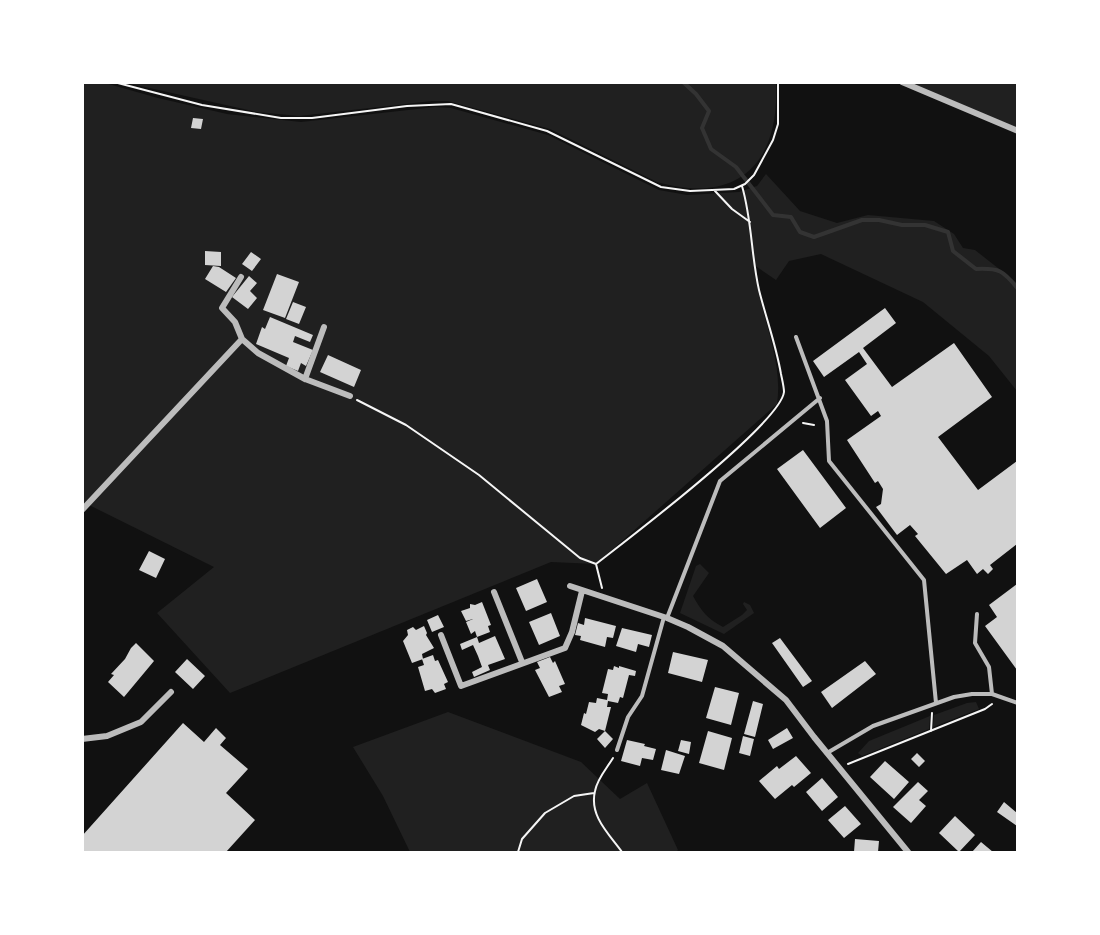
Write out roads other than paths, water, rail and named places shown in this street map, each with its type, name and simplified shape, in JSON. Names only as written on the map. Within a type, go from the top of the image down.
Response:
[{"type":"street","points":[[902,82],[1017,131]]},
{"type":"street","points":[[241,277],[222,309],[235,322],[242,339],[258,353],[305,379],[351,396]]},
{"type":"street","points":[[305,379],[324,327]]},
{"type":"street","points":[[82,510],[242,339]]},
{"type":"street","points":[[570,586],[688,627],[723,646],[761,676],[786,700],[908,852]]},
{"type":"street","points":[[441,636],[461,686],[565,648],[572,632],[582,591]]},
{"type":"street","points":[[494,592],[522,662]]},
{"type":"street","points":[[82,739],[107,736],[141,722],[171,692]]},
{"type":"lane","points":[[796,337],[827,421],[829,461],[924,580],[934,704]]},
{"type":"lane","points":[[617,750],[628,717],[642,696],[665,618],[720,481],[820,398]]},
{"type":"lane","points":[[976,614],[975,643],[989,667],[992,694]]},
{"type":"lane","points":[[827,753],[873,726],[934,704],[972,694],[992,694],[1017,704]]},
{"type":"waterway","points":[[683,82],[709,111],[702,128],[711,149],[736,167],[773,215],[791,217],[800,232],[814,237],[862,220],[879,220],[902,225],[925,225],[948,232],[953,251],[976,269],[1000,272],[1018,289]]}]
